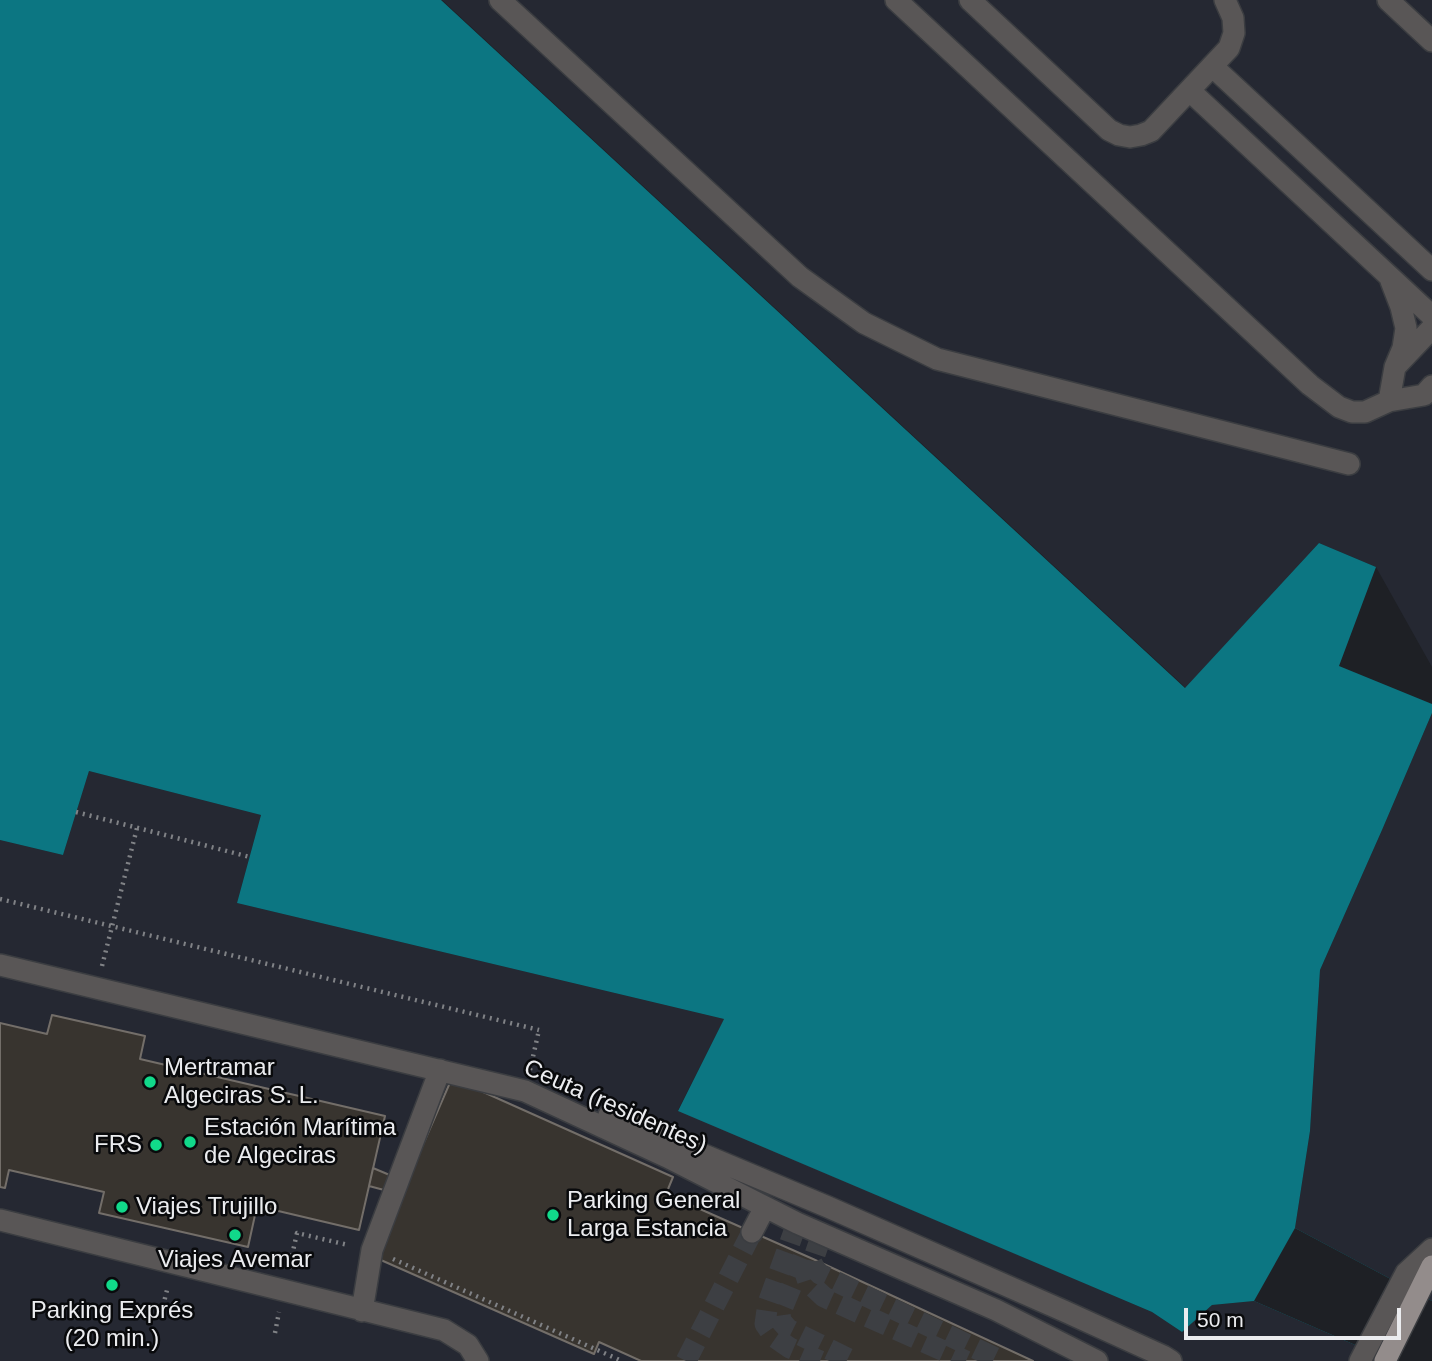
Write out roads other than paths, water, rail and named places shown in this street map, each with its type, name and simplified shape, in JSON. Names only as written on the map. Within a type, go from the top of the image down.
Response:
[{"type":"main road","points":[[1385,1361],[1432,1266]]},
{"type":"street","points":[[500,0],[800,277],[864,323],[937,359],[1349,464]]},
{"type":"street","points":[[896,0],[1324,397],[1352,412],[1365,412],[1390,401],[1423,394],[1432,386]]},
{"type":"street","points":[[971,0],[1109,130],[1130,136],[1151,131],[1229,48],[1234,33],[1233,18],[1225,0]]},
{"type":"street","points":[[1388,0],[1432,41]]},
{"type":"street","points":[[1212,66],[1432,270]]},
{"type":"street","points":[[1190,91],[1432,316]]},
{"type":"street","points":[[1412,252],[1432,261]]},
{"type":"street","points":[[1389,276],[1406,328],[1404,348],[1395,367],[1390,401]]},
{"type":"street","points":[[1395,367],[1432,328]]},
{"type":"street","name":"Ceuta (residentes)","points":[[0,965],[525,1091],[667,1157],[818,1232],[996,1310],[1097,1361]]},
{"type":"street","points":[[362,1311],[372,1250],[440,1070]]},
{"type":"street","points":[[525,1091],[561,1094],[903,1240],[1171,1361]]},
{"type":"street","points":[[752,1232],[765,1207]]},
{"type":"street","points":[[0,1220],[444,1330],[468,1345],[478,1361]]},
{"type":"street","points":[[1360,1361],[1406,1273],[1432,1249]]},
{"type":"water","points":[[0,0],[441,0],[1185,688],[1319,543],[1376,567],[1339,666],[1432,704],[1432,713],[1320,970],[1310,1131],[1295,1228],[1432,1301],[1432,1361],[1392,1361],[1254,1301],[1212,1305],[1182,1332],[1152,1312],[678,1111],[724,1019],[237,903],[261,815],[89,771],[63,855],[0,840]]},
{"type":"tunnel","points":[[797,1223],[768,1303],[765,1324],[774,1337],[790,1348],[820,1361]]},
{"type":"tunnel","points":[[686,1361],[752,1232]]},
{"type":"tunnel","points":[[822,1234],[812,1263],[820,1274],[1002,1361]]},
{"type":"tunnel","points":[[803,1258],[780,1314],[781,1321],[788,1329],[853,1361]]},
{"type":"tunnel","points":[[809,1260],[806,1276],[808,1282],[824,1297],[966,1361]]},
{"type":"place","name":"Mertramar Algeciras S. L.","points":[[150,1082]]},
{"type":"place","name":"Estación Marítima de Algeciras","points":[[190,1142]]},
{"type":"place","name":"FRS","points":[[156,1145]]},
{"type":"place","name":"Viajes Trujillo","points":[[122,1207]]},
{"type":"place","name":"Parking General Larga Estancia","points":[[553,1215]]},
{"type":"place","name":"Viajes Avemar","points":[[235,1235]]},
{"type":"place","name":"Parking Exprés (20 min.)","points":[[112,1285]]}]
